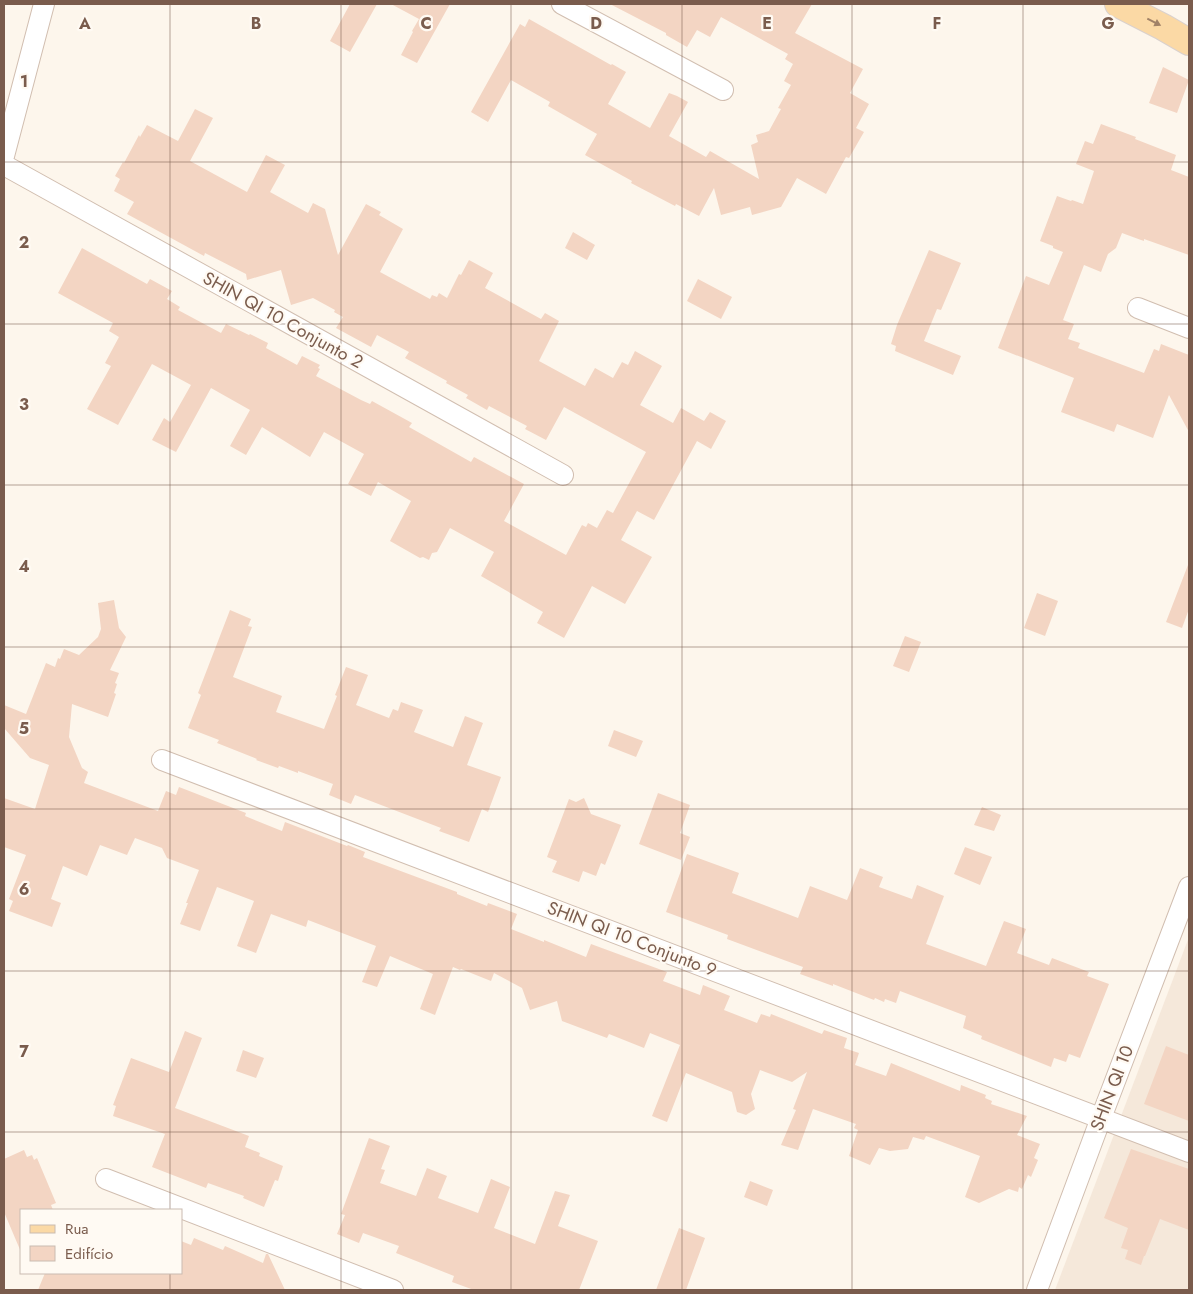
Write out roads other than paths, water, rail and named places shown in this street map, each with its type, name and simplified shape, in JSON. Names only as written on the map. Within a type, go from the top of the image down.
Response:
[{"type":"main road","points":[[1118,4],[1163,26],[1189,42]]},
{"type":"street","points":[[4,156],[44,4]]},
{"type":"street","points":[[562,4],[723,90]]},
{"type":"street","name":"SHIN QI 10 Conjunto 2","points":[[4,165],[563,475]]},
{"type":"street","points":[[1138,308],[1189,328]]},
{"type":"street","name":"SHIN QI 10 Conjunto 9","points":[[162,760],[1189,1152]]},
{"type":"street","name":"SHIN QI 10","points":[[1037,1290],[1189,887]]},
{"type":"street","points":[[106,1180],[182,1209]]},
{"type":"street","points":[[182,1209],[393,1290]]}]
